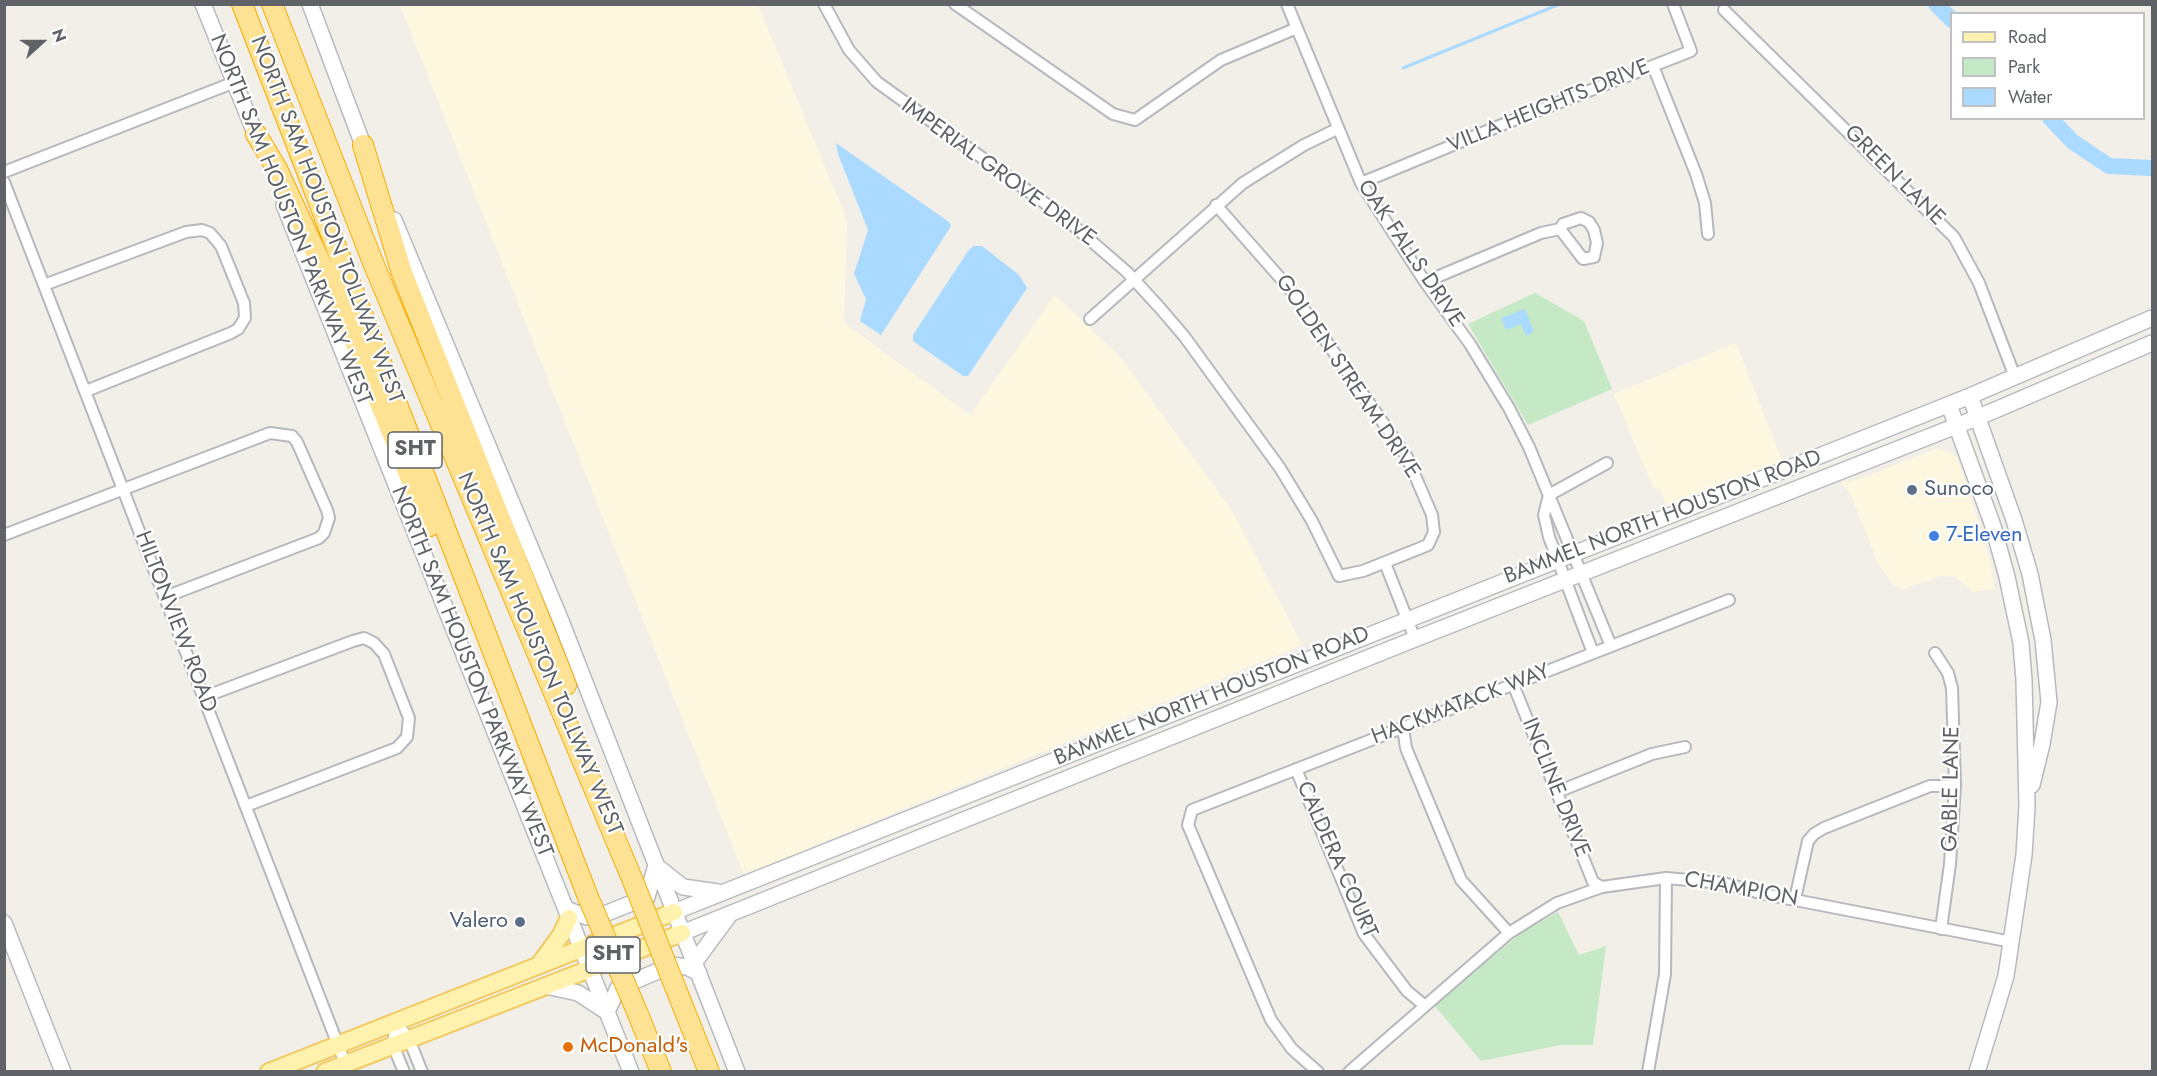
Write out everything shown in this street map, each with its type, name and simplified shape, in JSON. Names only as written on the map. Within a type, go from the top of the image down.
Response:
[{"type":"highway","name":"NORTH SAM HOUSTON TOLLWAY WEST","points":[[242,4],[588,897],[661,1071]]},
{"type":"highway","name":"NORTH SAM HOUSTON TOLLWAY WEST","points":[[272,4],[374,265],[616,839],[709,1071]]},
{"type":"highway","points":[[256,134],[281,177],[342,309],[463,602],[502,691],[531,749]]},
{"type":"highway","points":[[363,145],[402,273],[563,675],[616,839]]},
{"type":"main road","name":"NORTH SAM HOUSTON PARKWAY WEST","points":[[203,4],[631,1071]]},
{"type":"main road","points":[[310,4],[363,145],[561,621],[738,1071]]},
{"type":"main road","name":"BAMMEL NORTH HOUSTON ROAD","points":[[269,1071],[1949,405],[2152,318]]},
{"type":"main road","points":[[2127,329],[2135,351]]},
{"type":"main road","name":"BAMMEL NORTH HOUSTON ROAD","points":[[325,1071],[546,987],[1415,639],[1777,498],[1979,417],[2152,343]]},
{"type":"main road","points":[[1970,396],[1979,417],[2030,574],[2043,640],[2049,702],[2042,744],[2027,806]]},
{"type":"main road","points":[[1949,405],[2007,577],[2021,643],[2023,671],[2027,806],[2024,855],[2006,976],[1977,1071]]},
{"type":"main road","points":[[1768,477],[1777,498]]},
{"type":"main road","points":[[2007,577],[2030,574]]},
{"type":"main road","points":[[1153,721],[1160,742]]},
{"type":"main road","points":[[979,790],[988,811]]},
{"type":"main road","points":[[538,966],[561,935],[567,914],[587,917],[602,915],[647,897],[656,865]]},
{"type":"main road","points":[[656,865],[672,881],[683,887],[724,892]]},
{"type":"main road","points":[[697,968],[729,914]]},
{"type":"main road","points":[[4,923],[63,1071]]},
{"type":"main road","points":[[546,987],[578,993],[607,1012],[618,988],[672,965],[697,968]]},
{"type":"street","name":"IMPERIAL GROVE DRIVE","points":[[824,4],[849,50],[877,82],[1037,196],[1133,278],[1184,336],[1280,468],[1312,521],[1339,576]]},
{"type":"street","points":[[956,4],[1120,118],[1135,120],[1221,60],[1297,28]]},
{"type":"street","name":"OAK FALLS DRIVE","points":[[1287,4],[1361,183],[1425,282],[1491,375],[1529,447],[1611,646]]},
{"type":"street","name":"VILLA HEIGHTS DRIVE","points":[[1361,183],[1691,51],[1673,4]]},
{"type":"street","name":"GREEN LANE","points":[[1724,10],[1954,237],[1979,283],[2014,377]]},
{"type":"street","points":[[1653,66],[1696,174],[1705,203],[1708,234]]},
{"type":"street","points":[[4,172],[235,82]]},
{"type":"street","points":[[1090,319],[1216,205],[1268,166],[1337,129]]},
{"type":"street","name":"HILTONVIEW ROAD","points":[[4,182],[345,1063]]},
{"type":"street","name":"GOLDEN STREAM DRIVE","points":[[1216,205],[1289,288],[1359,386],[1413,469],[1432,515],[1434,532],[1428,544],[1385,563],[1339,576]]},
{"type":"street","points":[[1425,282],[1541,233],[1560,229]]},
{"type":"street","points":[[44,285],[194,230],[210,233],[216,238],[231,270],[244,303],[245,318],[238,329],[86,391]]},
{"type":"street","points":[[4,535],[270,433],[292,436],[297,442],[327,510],[328,518],[324,532],[319,538],[165,597]]},
{"type":"street","points":[[1549,495],[1607,464]]},
{"type":"street","name":"OAK FALLS DRIVE","points":[[1549,495],[1544,515],[1557,559],[1593,653]]},
{"type":"street","points":[[1385,563],[1415,639]]},
{"type":"street","name":"HACKMATACK WAY","points":[[1318,1071],[1292,1049],[1271,1020],[1188,825],[1192,810],[1729,600]]},
{"type":"street","points":[[204,697],[364,638],[374,643],[384,654],[409,718],[407,736],[397,748],[246,806]]},
{"type":"street","name":"GABLE LANE","points":[[1935,653],[1948,673],[1952,688],[1955,786],[1950,864],[1941,929]]},
{"type":"street","name":"INCLINE DRIVE","points":[[1513,684],[1593,882],[1602,887]]},
{"type":"street","points":[[1403,728],[1406,748],[1461,880],[1509,933]]},
{"type":"street","points":[[1557,792],[1652,754],[1685,747]]},
{"type":"street","name":"CALDERA COURT","points":[[1296,770],[1364,934],[1407,990],[1424,1005]]},
{"type":"street","points":[[1795,899],[1808,841],[1814,834],[1930,786],[1955,786]]},
{"type":"street","points":[[1648,1071],[1665,974],[1666,878]]},
{"type":"street","name":"CHAMPION","points":[[1349,1071],[1509,933],[1557,903],[1602,887],[1666,878],[1723,883],[2012,942]]},
{"type":"street","points":[[396,1022],[404,1071]]},
{"type":"street","points":[[396,1022],[401,1042],[422,1071]]},
{"type":"shaded area","points":[[400,5],[758,5],[847,220],[844,323],[970,415],[1055,295],[1121,358],[1233,512],[1302,645],[744,875]]},
{"type":"shaded area","points":[[1736,343],[1783,463],[1667,508],[1661,491],[1653,487],[1614,394]]},
{"type":"shaded area","points":[[1938,448],[1956,456],[1990,560],[1994,589],[1973,592],[1956,577],[1940,576],[1903,589],[1892,584],[1878,563],[1850,493],[1840,483],[1862,478]]},
{"type":"green space","points":[[1535,293],[1584,321],[1612,389],[1528,425],[1468,324]]},
{"type":"green space","points":[[1558,912],[1579,955],[1606,946],[1593,1045],[1561,1045],[1481,1061],[1434,1005],[1521,933]]},
{"type":"water","points":[[836,143],[949,222],[951,226],[881,335],[860,321],[866,299],[854,274],[868,230],[838,154]]},
{"type":"water","points":[[974,246],[982,246],[1019,275],[1027,288],[968,376],[963,376],[913,341],[913,335],[968,251]]},
{"type":"water","points":[[1525,309],[1534,332],[1526,336],[1521,324],[1506,330],[1501,318]]},
{"type":"waterway","points":[[1403,68],[1560,4]]},
{"type":"waterway","points":[[1936,4],[1950,18]]},
{"type":"waterway","points":[[2052,120],[2073,142],[2109,166],[2152,168]]},
{"type":"place","name":"Sunoco","points":[[1912,490]]},
{"type":"place","name":"7-Eleven","points":[[1934,536]]},
{"type":"place","name":"Valero","points":[[520,922]]},
{"type":"place","name":"McDonald's","points":[[568,1047]]}]
